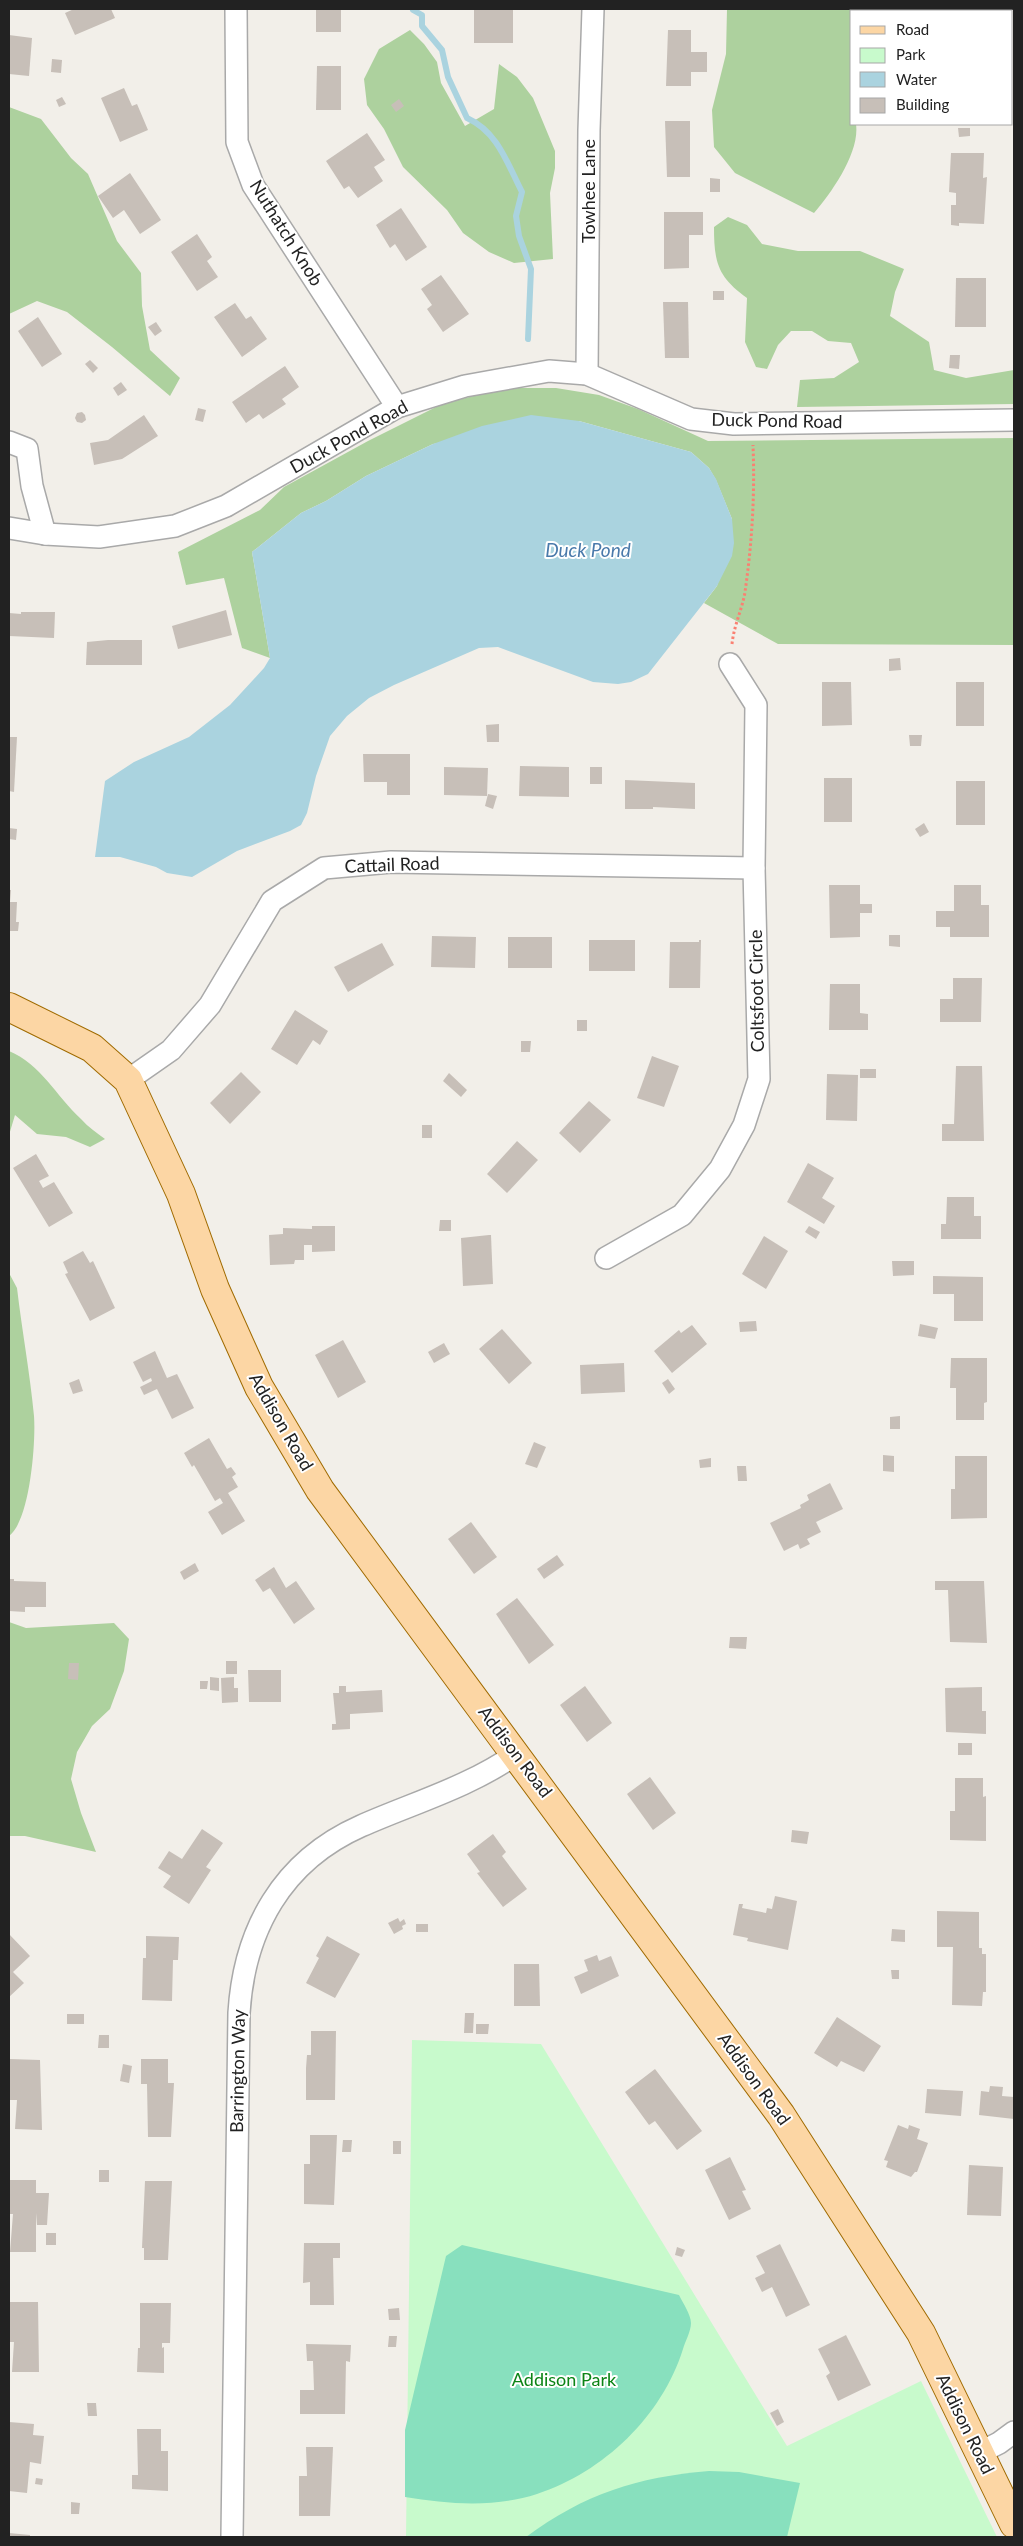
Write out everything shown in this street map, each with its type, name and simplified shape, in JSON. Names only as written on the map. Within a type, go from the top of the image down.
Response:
[{"type":"main road","name":"Addison Road","points":[[9,1007],[92,1048],[128,1080],[181,1194],[215,1289],[259,1388],[320,1490],[781,2115],[921,2333],[1014,2524]]},
{"type":"street","name":"Nuthatch Knob","points":[[236,9],[237,142],[253,185],[398,407]]},
{"type":"street","name":"Towhee Lane","points":[[587,374],[589,130],[593,9]]},
{"type":"street","name":"Duck Pond Road","points":[[9,528],[45,534],[99,537],[175,526],[226,506],[398,407],[434,394],[504,378],[549,371],[587,374],[691,419],[751,424],[1014,420]]},
{"type":"street","points":[[9,442],[28,449],[32,486],[45,534]]},
{"type":"street","name":"Coltsfoot Circle","points":[[606,1258],[682,1215],[720,1169],[744,1125],[759,1079],[754,868],[756,706],[730,664]]},
{"type":"street","name":"Cattail Road","points":[[128,1080],[170,1050],[210,1005],[272,901],[324,868],[391,862],[754,868]]},
{"type":"street","name":"Barrington Way","points":[[232,2537],[238,2013],[244,1967],[251,1944],[272,1899],[292,1875],[320,1850],[359,1827],[486,1773],[516,1754]]},
{"type":"street","points":[[979,2453],[999,2443],[1014,2432]]},
{"type":"path","points":[[730,664],[734,627],[745,594],[748,556],[754,525],[751,424]]},
{"type":"green space","points":[[727,9],[939,9],[850,10],[850,125],[856,125],[854,147],[836,183],[814,213],[735,173],[714,147],[712,110],[726,54]]},
{"type":"green space","points":[[410,30],[424,44],[437,62],[441,83],[465,126],[494,109],[499,64],[517,77],[533,98],[555,151],[555,168],[550,193],[553,259],[514,263],[489,252],[463,233],[447,210],[403,167],[384,129],[367,105],[364,79],[379,49]]},
{"type":"green space","points":[[9,107],[41,119],[71,158],[88,174],[117,241],[141,273],[142,306],[150,350],[180,378],[170,396],[67,312],[37,301],[9,314]]},
{"type":"green space","points":[[728,217],[747,225],[762,244],[798,251],[860,251],[904,269],[895,292],[890,316],[929,342],[934,370],[966,378],[1014,370],[1014,404],[797,407],[800,380],[834,378],[859,362],[851,343],[828,341],[812,331],[791,331],[778,345],[767,369],[756,367],[745,342],[747,298],[724,276],[715,250],[714,227]]},
{"type":"green space","points":[[502,388],[556,388],[599,395],[638,409],[708,441],[1014,438],[1014,645],[778,644],[704,603],[717,586],[732,519],[709,468],[691,452],[579,421],[433,444],[366,476],[326,501],[301,513],[252,552],[270,658],[242,648],[224,578],[186,585],[178,552],[260,510],[284,487],[368,441],[440,405]]},
{"type":"green space","points":[[9,1051],[39,1072],[72,1110],[105,1139],[90,1147],[66,1137],[37,1134],[15,1115],[9,1135]]},
{"type":"green space","points":[[9,1273],[17,1288],[34,1416],[34,1444],[27,1498],[16,1528],[9,1536]]},
{"type":"green space","points":[[9,1622],[26,1628],[114,1623],[129,1639],[124,1671],[110,1709],[92,1726],[77,1752],[71,1779],[81,1813],[96,1852],[25,1836],[9,1836]]},
{"type":"green space","name":"Addison Park","points":[[412,2040],[541,2044],[787,2446],[921,2381],[997,2537],[406,2537]]},
{"type":"green space","points":[[462,2245],[679,2295],[691,2320],[689,2333],[673,2374],[661,2397],[645,2419],[607,2456],[562,2484],[537,2494],[488,2503],[454,2503],[405,2497],[405,2430],[446,2256]]},
{"type":"green space","points":[[709,2471],[739,2472],[800,2483],[787,2537],[526,2537],[569,2509],[612,2490],[658,2478]]},
{"type":"water","name":"Duck Pond","points":[[531,415],[579,421],[691,452],[709,468],[716,479],[732,519],[734,543],[732,556],[717,586],[648,674],[631,682],[618,684],[593,682],[498,647],[479,648],[394,685],[369,698],[347,716],[330,736],[316,776],[307,813],[301,825],[290,831],[237,851],[192,877],[167,873],[156,867],[120,857],[95,857],[105,781],[134,762],[189,737],[230,705],[264,668],[270,658],[252,552],[301,513],[326,501],[366,476],[433,444],[482,426]]},
{"type":"building","points":[[74,9],[111,9],[115,18],[75,35],[65,13]]},
{"type":"building","points":[[316,9],[341,9],[341,32],[316,32]]},
{"type":"building","points":[[474,9],[513,9],[513,43],[474,43]]},
{"type":"building","points":[[668,30],[691,30],[691,52],[707,52],[707,72],[691,72],[691,86],[666,86]]},
{"type":"building","points":[[9,35],[32,38],[29,76],[9,74]]},
{"type":"building","points":[[52,59],[62,60],[61,73],[51,72]]},
{"type":"building","points":[[317,66],[341,66],[341,110],[316,110]]},
{"type":"building","points":[[124,88],[132,106],[137,104],[148,130],[120,142],[101,98]]},
{"type":"building","points":[[62,97],[66,104],[59,107],[56,100]]},
{"type":"building","points":[[399,99],[404,106],[396,112],[391,105]]},
{"type":"building","points":[[665,121],[690,121],[690,177],[667,177]]},
{"type":"building","points":[[958,128],[970,128],[970,136],[959,137]]},
{"type":"building","points":[[367,133],[385,160],[374,167],[383,181],[358,198],[349,186],[344,189],[326,161]]},
{"type":"building","points":[[951,153],[984,153],[983,178],[987,177],[984,224],[959,223],[959,226],[951,225],[951,205],[956,205],[956,193],[949,192]]},
{"type":"building","points":[[130,173],[161,220],[140,234],[124,210],[113,218],[98,196]]},
{"type":"building","points":[[710,178],[720,179],[720,192],[710,192]]},
{"type":"building","points":[[401,208],[427,247],[406,261],[395,244],[390,248],[376,225]]},
{"type":"building","points":[[664,212],[703,212],[703,235],[689,235],[689,268],[664,269]]},
{"type":"building","points":[[197,234],[212,257],[207,261],[218,277],[197,291],[171,252]]},
{"type":"building","points":[[441,275],[469,314],[443,332],[427,309],[432,305],[421,289]]},
{"type":"building","points":[[956,278],[986,278],[986,327],[955,327]]},
{"type":"building","points":[[713,291],[724,291],[724,300],[713,300]]},
{"type":"building","points":[[663,302],[688,302],[689,358],[665,358]]},
{"type":"building","points":[[235,303],[246,319],[251,316],[267,339],[242,357],[214,317]]},
{"type":"building","points":[[38,317],[62,354],[42,367],[18,331]]},
{"type":"building","points":[[156,322],[162,331],[155,336],[148,327]]},
{"type":"building","points":[[950,355],[960,355],[959,369],[949,368]]},
{"type":"building","points":[[90,360],[98,368],[93,373],[85,364]]},
{"type":"building","points":[[285,366],[299,387],[282,399],[286,404],[263,419],[259,414],[246,423],[232,402]]},
{"type":"building","points":[[121,382],[127,390],[118,396],[113,388]]},
{"type":"building","points":[[198,408],[206,410],[203,422],[195,420]]},
{"type":"building","points":[[82,412],[86,420],[82,423],[77,422],[75,418],[77,413]]},
{"type":"building","points":[[144,415],[158,436],[122,459],[94,465],[90,443],[108,440]]},
{"type":"building","points":[[226,610],[232,635],[178,649],[172,626]]},
{"type":"building","points":[[21,612],[55,612],[54,638],[9,636],[9,613],[21,614]]},
{"type":"building","points":[[142,640],[142,665],[86,665],[87,642]]},
{"type":"building","points":[[900,658],[901,670],[889,671],[889,659]]},
{"type":"building","points":[[822,682],[851,682],[852,725],[822,726]]},
{"type":"building","points":[[956,682],[984,682],[984,726],[956,726]]},
{"type":"building","points":[[499,724],[499,742],[487,742],[486,725]]},
{"type":"building","points":[[909,735],[922,735],[921,746],[910,746]]},
{"type":"building","points":[[9,737],[17,737],[14,792],[9,791]]},
{"type":"building","points":[[363,754],[410,754],[410,795],[387,795],[387,782],[364,782]]},
{"type":"building","points":[[520,766],[569,767],[569,797],[519,796]]},
{"type":"building","points":[[444,767],[488,768],[487,796],[444,795]]},
{"type":"building","points":[[590,767],[602,767],[602,784],[590,784]]},
{"type":"building","points":[[824,778],[852,778],[852,822],[824,822]]},
{"type":"building","points":[[625,780],[695,783],[695,809],[653,807],[653,809],[625,809]]},
{"type":"building","points":[[956,781],[985,781],[985,825],[956,825]]},
{"type":"building","points":[[488,794],[497,796],[493,809],[485,806]]},
{"type":"building","points":[[924,823],[929,832],[920,837],[915,829]]},
{"type":"building","points":[[9,828],[17,829],[16,840],[9,839]]},
{"type":"building","points":[[829,885],[860,885],[860,904],[872,904],[872,913],[860,913],[860,937],[830,938]]},
{"type":"building","points":[[954,885],[981,885],[981,905],[989,905],[989,937],[950,937],[950,927],[936,927],[936,911],[954,911]]},
{"type":"building","points":[[9,890],[11,890],[10,902],[17,902],[16,922],[19,922],[18,931],[9,931]]},
{"type":"building","points":[[889,935],[900,935],[900,947],[889,946]]},
{"type":"building","points":[[432,936],[476,937],[475,968],[431,967]]},
{"type":"building","points":[[508,937],[552,937],[552,968],[508,968]]},
{"type":"building","points":[[589,940],[635,940],[635,971],[589,971]]},
{"type":"building","points":[[701,940],[700,988],[669,988],[670,942],[699,942]]},
{"type":"building","points":[[382,943],[394,965],[348,992],[334,967]]},
{"type":"building","points":[[953,978],[982,978],[981,1022],[940,1022],[940,999],[953,999]]},
{"type":"building","points":[[830,984],[860,984],[860,1013],[868,1014],[868,1030],[829,1030]]},
{"type":"building","points":[[295,1010],[328,1031],[320,1045],[313,1040],[297,1065],[271,1049]]},
{"type":"building","points":[[577,1020],[587,1020],[587,1031],[577,1031]]},
{"type":"building","points":[[521,1041],[531,1041],[530,1052],[521,1052]]},
{"type":"building","points":[[652,1056],[679,1066],[664,1107],[637,1098]]},
{"type":"building","points":[[956,1066],[982,1066],[984,1141],[942,1141],[942,1124],[954,1124]]},
{"type":"building","points":[[860,1069],[876,1069],[876,1078],[860,1078]]},
{"type":"building","points":[[241,1072],[261,1092],[230,1124],[210,1103]]},
{"type":"building","points":[[449,1073],[467,1090],[461,1097],[443,1081]]},
{"type":"building","points":[[827,1074],[858,1075],[857,1121],[826,1120]]},
{"type":"building","points":[[589,1101],[611,1120],[580,1153],[559,1133]]},
{"type":"building","points":[[422,1125],[432,1125],[432,1138],[422,1138]]},
{"type":"building","points":[[517,1141],[538,1160],[507,1193],[487,1174]]},
{"type":"building","points":[[36,1154],[49,1176],[39,1181],[43,1188],[54,1182],[73,1213],[49,1227],[13,1168]]},
{"type":"building","points":[[808,1163],[834,1178],[822,1198],[835,1206],[824,1224],[787,1202]]},
{"type":"building","points":[[947,1197],[974,1197],[974,1216],[981,1216],[981,1239],[941,1239],[941,1224],[946,1224]]},
{"type":"building","points":[[440,1220],[451,1220],[451,1231],[439,1231]]},
{"type":"building","points":[[312,1226],[335,1226],[335,1251],[312,1252],[312,1245],[304,1245],[304,1260],[295,1260],[294,1264],[270,1265],[269,1235],[283,1234],[283,1228],[312,1229]]},
{"type":"building","points":[[809,1226],[820,1232],[816,1239],[805,1232]]},
{"type":"building","points":[[491,1235],[493,1284],[463,1286],[461,1238]]},
{"type":"building","points":[[764,1236],[788,1251],[766,1289],[742,1274]]},
{"type":"building","points":[[83,1251],[90,1263],[93,1261],[115,1308],[90,1321],[65,1274],[68,1273],[63,1262]]},
{"type":"building","points":[[892,1261],[914,1261],[914,1275],[893,1276]]},
{"type":"building","points":[[933,1276],[983,1277],[983,1321],[954,1321],[954,1294],[933,1294]]},
{"type":"building","points":[[756,1321],[757,1331],[740,1332],[739,1322]]},
{"type":"building","points":[[920,1324],[938,1328],[935,1339],[918,1336]]},
{"type":"building","points":[[692,1325],[707,1344],[672,1373],[654,1351],[679,1330],[681,1333]]},
{"type":"building","points":[[502,1329],[532,1363],[509,1384],[479,1349]]},
{"type":"building","points":[[343,1340],[366,1382],[338,1398],[315,1355]]},
{"type":"building","points":[[444,1343],[450,1354],[434,1363],[428,1352]]},
{"type":"building","points":[[155,1351],[167,1378],[177,1374],[194,1408],[172,1419],[157,1389],[144,1395],[140,1387],[152,1381],[151,1378],[143,1382],[133,1362]]},
{"type":"building","points":[[951,1358],[987,1358],[987,1402],[984,1403],[984,1420],[956,1420],[956,1388],[950,1388]]},
{"type":"building","points":[[624,1363],[625,1392],[581,1394],[580,1365]]},
{"type":"building","points":[[79,1379],[83,1391],[73,1394],[69,1383]]},
{"type":"building","points":[[668,1379],[675,1389],[669,1394],[662,1383]]},
{"type":"building","points":[[900,1416],[900,1429],[890,1429],[890,1417]]},
{"type":"building","points":[[209,1438],[227,1469],[231,1467],[236,1474],[232,1477],[238,1487],[228,1493],[245,1521],[222,1535],[208,1512],[223,1503],[220,1498],[215,1501],[194,1465],[192,1467],[184,1453]]},
{"type":"building","points":[[534,1442],[546,1447],[537,1468],[525,1464]]},
{"type":"building","points":[[883,1455],[894,1456],[894,1472],[883,1471]]},
{"type":"building","points":[[955,1456],[987,1456],[987,1518],[951,1519],[951,1489],[955,1489]]},
{"type":"building","points":[[711,1458],[711,1467],[700,1468],[699,1460]]},
{"type":"building","points":[[737,1466],[746,1466],[747,1481],[738,1481]]},
{"type":"building","points":[[830,1483],[843,1509],[816,1522],[821,1532],[807,1539],[810,1544],[800,1549],[798,1544],[784,1551],[770,1523],[801,1508],[800,1505],[809,1500],[807,1495]]},
{"type":"building","points":[[471,1522],[497,1557],[474,1574],[448,1539]]},
{"type":"building","points":[[557,1555],[564,1565],[544,1579],[537,1569]]},
{"type":"building","points":[[195,1563],[199,1571],[184,1580],[180,1572]]},
{"type":"building","points":[[274,1567],[286,1588],[296,1581],[315,1609],[294,1624],[270,1588],[263,1592],[255,1580]]},
{"type":"building","points":[[9,1579],[14,1579],[14,1581],[46,1582],[46,1607],[25,1607],[25,1612],[9,1611]]},
{"type":"building","points":[[935,1581],[984,1581],[987,1643],[950,1642],[948,1590],[935,1590]]},
{"type":"building","points":[[517,1598],[554,1645],[529,1664],[496,1614]]},
{"type":"building","points":[[730,1637],[747,1637],[746,1649],[729,1648]]},
{"type":"building","points":[[226,1661],[237,1661],[237,1674],[226,1674]]},
{"type":"building","points":[[69,1663],[79,1663],[78,1680],[68,1679]]},
{"type":"building","points":[[248,1670],[281,1670],[281,1702],[249,1702]]},
{"type":"building","points":[[210,1677],[219,1678],[219,1691],[210,1690]]},
{"type":"building","points":[[234,1677],[234,1688],[238,1688],[238,1702],[222,1703],[221,1678]]},
{"type":"building","points":[[200,1681],[208,1681],[207,1689],[200,1689]]},
{"type":"building","points":[[339,1686],[346,1686],[346,1692],[382,1690],[383,1712],[350,1714],[350,1729],[332,1730],[332,1724],[336,1724],[333,1693],[339,1693]]},
{"type":"building","points":[[585,1686],[612,1723],[587,1742],[560,1705]]},
{"type":"building","points":[[982,1687],[982,1711],[986,1711],[986,1734],[946,1732],[945,1688]]},
{"type":"building","points":[[958,1743],[972,1743],[972,1755],[958,1755]]},
{"type":"building","points":[[650,1777],[676,1813],[653,1830],[627,1794]]},
{"type":"building","points":[[955,1778],[983,1778],[983,1797],[986,1796],[986,1841],[950,1840],[950,1811],[955,1811]]},
{"type":"building","points":[[202,1829],[223,1843],[206,1867],[211,1870],[189,1904],[163,1887],[171,1876],[158,1868],[169,1851],[182,1859]]},
{"type":"building","points":[[792,1830],[809,1832],[807,1844],[791,1842]]},
{"type":"building","points":[[493,1834],[506,1852],[502,1856],[527,1889],[503,1907],[477,1873],[480,1872],[467,1854]]},
{"type":"building","points":[[775,1896],[797,1901],[788,1950],[747,1941],[748,1938],[733,1935],[739,1904],[743,1904],[742,1908],[766,1913],[767,1908],[772,1909]]},
{"type":"building","points":[[937,1911],[979,1912],[979,1948],[982,1948],[982,1954],[986,1954],[986,1992],[983,1992],[982,2006],[952,2005],[953,1947],[937,1947]]},
{"type":"building","points":[[398,1918],[400,1922],[404,1919],[406,1924],[402,1926],[403,1929],[394,1934],[388,1923]]},
{"type":"building","points":[[416,1924],[428,1924],[428,1932],[416,1932]]},
{"type":"building","points":[[892,1929],[905,1930],[905,1942],[891,1941]]},
{"type":"building","points":[[9,1934],[30,1956],[13,1972],[24,1983],[9,1997]]},
{"type":"building","points":[[146,1936],[179,1937],[178,1960],[173,1960],[172,2001],[142,2000],[143,1958],[146,1958]]},
{"type":"building","points":[[327,1936],[360,1954],[335,1998],[306,1983],[319,1958],[316,1956]]},
{"type":"building","points":[[597,1955],[599,1961],[611,1956],[619,1976],[581,1994],[574,1977],[588,1971],[584,1960]]},
{"type":"building","points":[[514,1964],[539,1964],[540,2006],[514,2006]]},
{"type":"building","points":[[891,1970],[899,1970],[899,1979],[892,1979]]},
{"type":"building","points":[[465,2013],[474,2013],[473,2033],[464,2033]]},
{"type":"building","points":[[67,2014],[84,2014],[84,2024],[67,2024]]},
{"type":"building","points":[[837,2017],[881,2046],[864,2072],[841,2061],[837,2067],[814,2053]]},
{"type":"building","points":[[476,2024],[489,2024],[488,2034],[476,2034]]},
{"type":"building","points":[[311,2031],[336,2031],[335,2100],[306,2100],[306,2068],[307,2055],[311,2055]]},
{"type":"building","points":[[99,2035],[109,2035],[109,2048],[98,2048]]},
{"type":"building","points":[[9,2059],[40,2060],[42,2130],[15,2129],[17,2100],[9,2100]]},
{"type":"building","points":[[141,2059],[168,2059],[168,2083],[174,2083],[171,2137],[148,2137],[147,2084],[141,2084]]},
{"type":"building","points":[[123,2064],[132,2066],[129,2083],[120,2081]]},
{"type":"building","points":[[655,2069],[702,2131],[677,2150],[655,2121],[649,2125],[625,2092]]},
{"type":"building","points":[[990,2086],[1003,2087],[1002,2096],[1014,2097],[1014,2119],[979,2115],[981,2091],[989,2092]]},
{"type":"building","points":[[927,2089],[963,2091],[961,2116],[925,2113]]},
{"type":"building","points":[[898,2125],[908,2129],[909,2125],[920,2129],[917,2139],[928,2143],[917,2172],[911,2177],[886,2167],[888,2161],[884,2160]]},
{"type":"building","points":[[310,2135],[337,2135],[334,2205],[304,2204],[304,2164],[310,2164]]},
{"type":"building","points":[[343,2140],[352,2140],[351,2152],[342,2152]]},
{"type":"building","points":[[393,2141],[401,2141],[401,2154],[393,2154]]},
{"type":"building","points":[[730,2157],[746,2190],[742,2191],[751,2209],[729,2220],[705,2170]]},
{"type":"building","points":[[969,2165],[1003,2167],[1001,2216],[967,2215]]},
{"type":"building","points":[[99,2170],[109,2170],[109,2182],[99,2182]]},
{"type":"building","points":[[10,2180],[36,2180],[36,2193],[49,2193],[47,2225],[37,2225],[36,2213],[36,2252],[10,2252],[13,2214],[10,2214]]},
{"type":"building","points":[[145,2181],[172,2181],[168,2260],[144,2260],[144,2248],[142,2248]]},
{"type":"building","points":[[46,2233],[56,2233],[56,2245],[46,2245]]},
{"type":"building","points":[[304,2243],[340,2243],[340,2258],[333,2258],[334,2305],[310,2305],[310,2282],[303,2283]]},
{"type":"building","points":[[780,2244],[810,2305],[786,2317],[772,2287],[762,2292],[755,2278],[765,2273],[756,2256]]},
{"type":"building","points":[[677,2247],[685,2250],[682,2257],[675,2255]]},
{"type":"building","points":[[9,2302],[38,2302],[39,2372],[12,2372],[14,2342],[9,2342]]},
{"type":"building","points":[[140,2303],[171,2303],[170,2343],[162,2343],[162,2348],[164,2347],[164,2373],[137,2372],[138,2348],[140,2348]]},
{"type":"building","points":[[399,2308],[400,2320],[389,2320],[388,2309]]},
{"type":"building","points":[[846,2335],[871,2385],[838,2401],[826,2376],[830,2373],[818,2349]]},
{"type":"building","points":[[389,2336],[397,2336],[396,2347],[388,2347]]},
{"type":"building","points":[[306,2344],[351,2345],[350,2362],[346,2361],[345,2414],[300,2414],[300,2390],[314,2390],[313,2361],[307,2361]]},
{"type":"building","points":[[87,2403],[96,2403],[97,2416],[88,2416]]},
{"type":"building","points":[[778,2409],[784,2422],[777,2426],[770,2413]]},
{"type":"building","points":[[9,2422],[34,2424],[33,2435],[44,2436],[41,2464],[30,2462],[27,2493],[9,2491]]},
{"type":"building","points":[[137,2429],[161,2429],[161,2451],[168,2451],[168,2491],[132,2489],[132,2475],[138,2475]]},
{"type":"building","points":[[306,2447],[333,2447],[330,2516],[299,2516],[299,2476],[307,2476]]},
{"type":"building","points":[[36,2478],[43,2479],[42,2485],[35,2484]]},
{"type":"building","points":[[71,2502],[80,2503],[79,2514],[71,2514]]},
{"type":"building","points":[[9,2533],[30,2535],[30,2537],[9,2537]]},
{"type":"waterway","points":[[414,9],[422,15],[422,26],[442,50],[448,77],[467,118],[487,131],[494,140],[522,192],[516,216],[519,236],[531,269],[528,339]]}]
